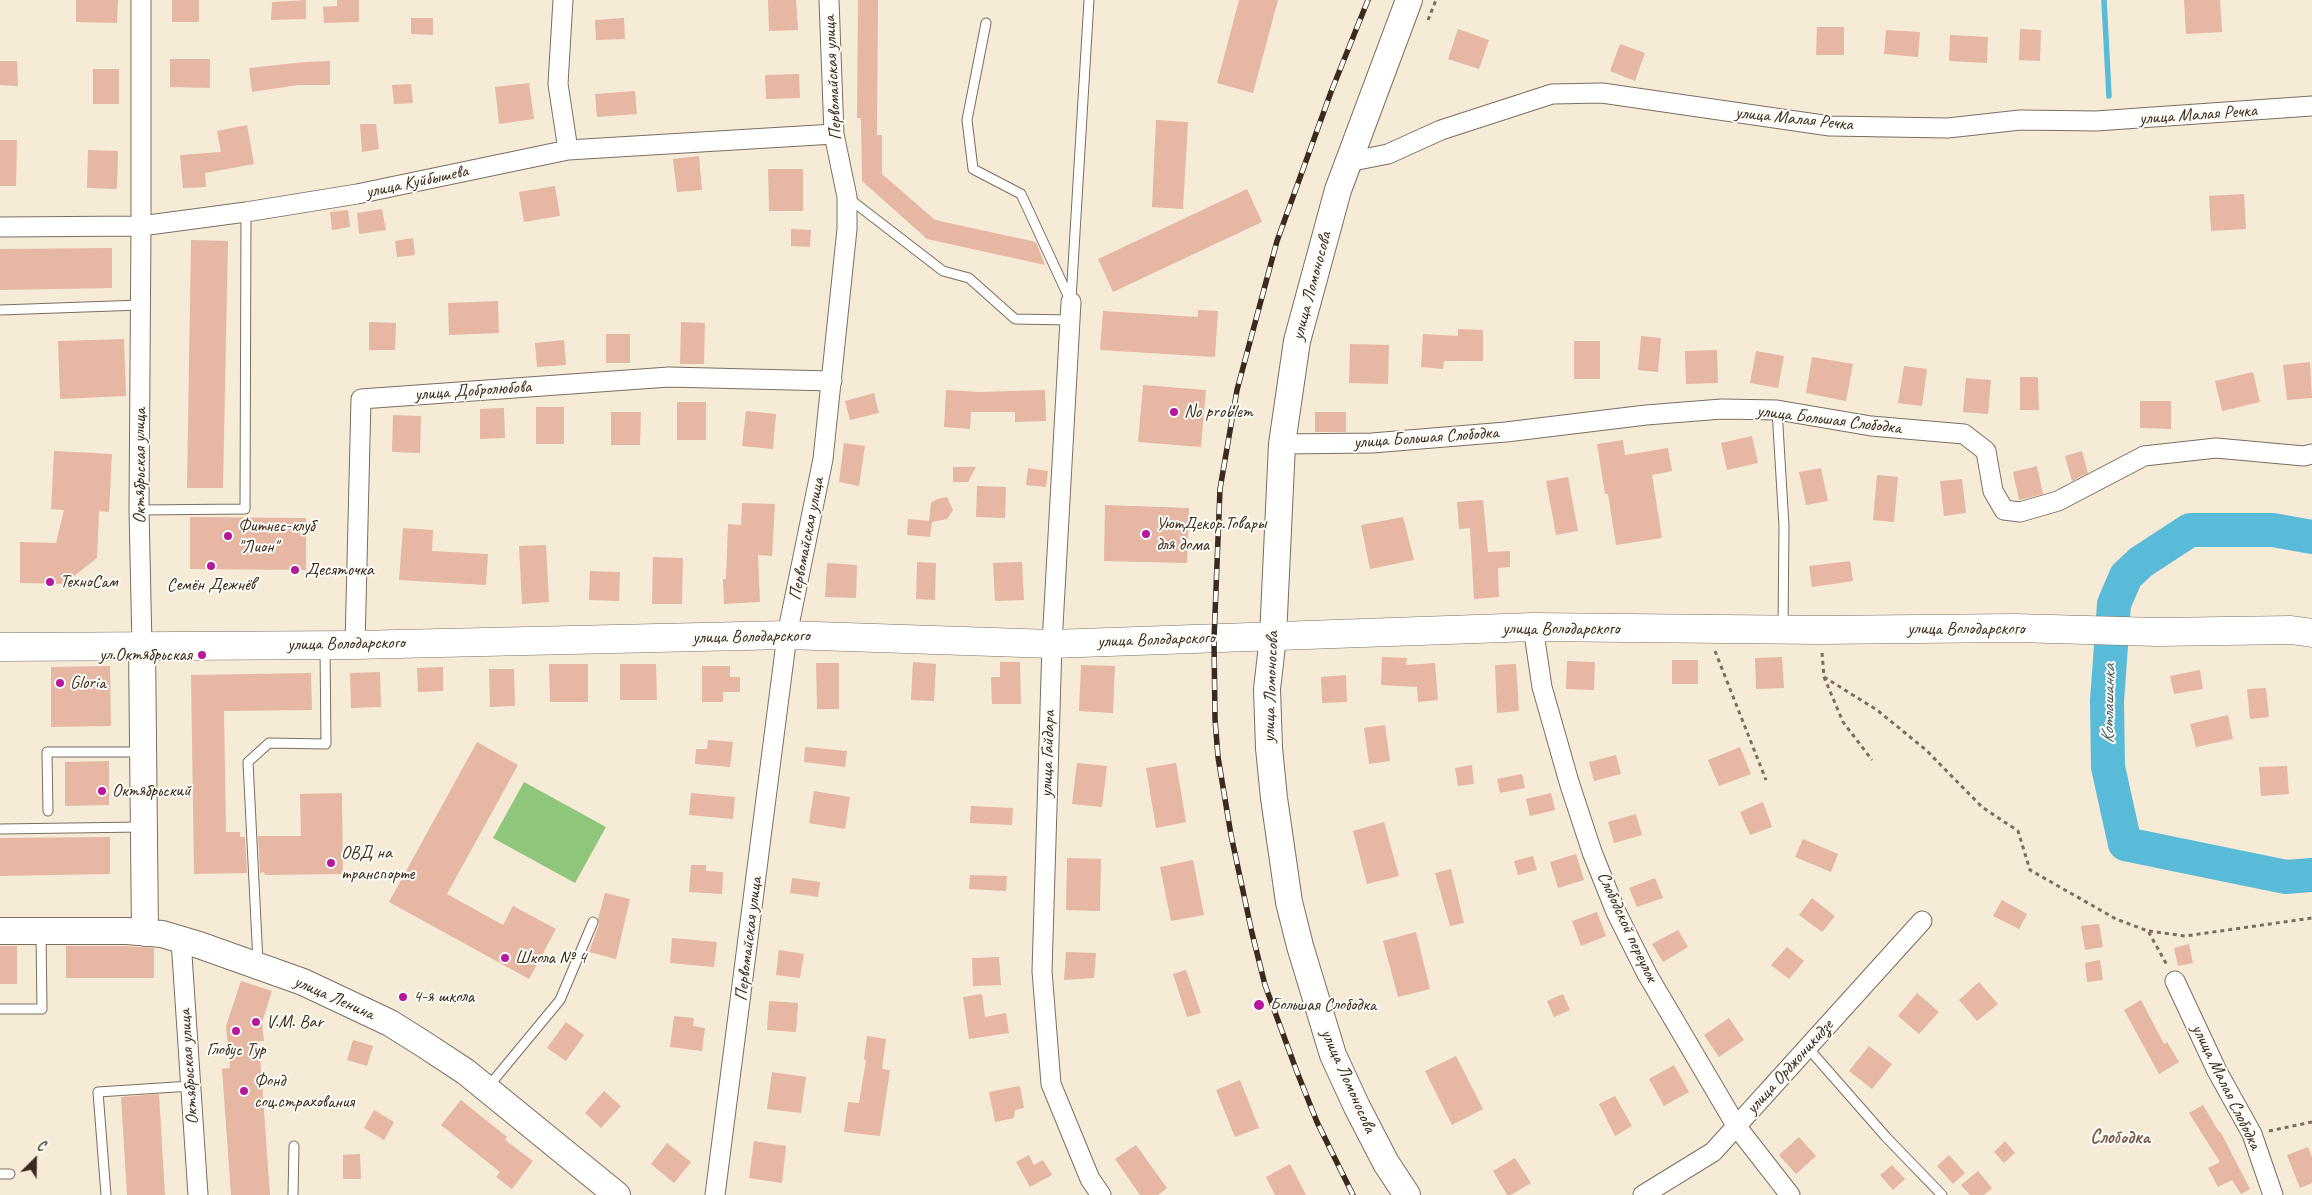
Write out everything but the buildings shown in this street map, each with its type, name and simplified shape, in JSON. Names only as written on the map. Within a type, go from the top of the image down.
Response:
[{"type":"main road","name":"улица Ломоносова","points":[[1407,1195],[1386,1163],[1356,1107],[1333,1056],[1315,1001],[1293,919],[1274,798],[1269,748],[1267,689],[1273,637],[1282,444],[1297,341],[1338,190],[1409,0]]},
{"type":"main road","name":"улица Володарского","points":[[0,647],[355,645],[787,635],[1052,644],[1533,627],[1783,630],[2015,628],[2158,632],[2291,630],[2312,633]]},
{"type":"main road","name":"Октябрьская улица","points":[[142,646],[145,932]]},
{"type":"main road","name":"улица Ленина","points":[[0,931],[145,932],[181,940],[303,982],[390,1023],[466,1072],[617,1195]]},
{"type":"street","name":"Октябрьская улица","points":[[141,0],[142,226],[139,510],[142,646]]},
{"type":"street","points":[[563,0],[558,84],[568,150]]},
{"type":"street","name":"Первомайская улица","points":[[715,1195],[787,635],[822,459],[848,229],[847,197],[834,134],[829,0]]},
{"type":"street","name":"улица Малая Речка","points":[[1348,162],[1388,154],[1441,130],[1552,94],[1602,93],[1830,126],[1948,128],[2020,120],[2096,121],[2312,106]]},
{"type":"street","name":"улица Куйбышева","points":[[0,227],[142,226],[357,194],[568,150],[834,134]]},
{"type":"street","name":"улица Гайдара","points":[[1070,311],[1052,644],[1042,970],[1051,1084],[1090,1179],[1101,1195]]},
{"type":"street","name":"улица Добролюбова","points":[[355,645],[360,398],[669,377],[832,381]]},
{"type":"street","name":"улица Большая Слободка","points":[[1282,444],[1372,443],[1506,432],[1646,415],[1722,410],[1777,410],[1871,426],[1964,434],[1986,451],[1993,491],[2004,510],[2020,512],[2058,501],[2144,456],[2216,448],[2304,456],[2312,454]]},
{"type":"street","name":"Слободской переулок","points":[[1533,627],[1542,687],[1569,782],[1592,852],[1616,912],[1647,974],[1737,1127],[1790,1195]]},
{"type":"street","name":"улица Орджоникидзе","points":[[1643,1195],[1713,1152],[1922,921]]},
{"type":"street","name":"Октябрьская улица","points":[[181,940],[198,1195]]},
{"type":"street","name":"улица Малая Слободка","points":[[2175,981],[2218,1071],[2252,1134],[2273,1195]]},
{"type":"lane","points":[[1070,311],[1090,0]]},
{"type":"lane","points":[[986,23],[967,120],[973,169],[1021,194],[1070,311]]},
{"type":"lane","points":[[847,197],[943,271],[970,278],[1015,319],[1070,311]]},
{"type":"lane","points":[[139,510],[245,509],[246,212]]},
{"type":"lane","points":[[0,310],[141,305]]},
{"type":"lane","points":[[1777,410],[1784,526],[1783,630]]},
{"type":"lane","points":[[258,967],[248,762],[269,743],[326,744],[324,645]]},
{"type":"lane","points":[[48,811],[47,752],[143,752]]},
{"type":"lane","points":[[0,829],[144,827]]},
{"type":"lane","points":[[486,1089],[560,1000],[592,922]]},
{"type":"lane","points":[[0,1010],[42,1009],[41,930]]},
{"type":"lane","points":[[1808,1048],[1886,1137],[1942,1195]]},
{"type":"lane","points":[[106,1195],[98,1092],[191,1086]]},
{"type":"lane","points":[[293,1195],[294,1146]]},
{"type":"lane","points":[[0,1174],[10,1174]]},
{"type":"path","points":[[1706,629],[1766,780]]},
{"type":"path","points":[[1819,630],[1824,677],[1842,722],[1872,760]]},
{"type":"path","points":[[1824,677],[1877,710],[1926,750],[1982,807],[2018,831],[2030,870],[2116,919],[2148,931],[2185,936],[2312,918]]},
{"type":"path","points":[[2148,931],[2175,981]]},
{"type":"path","points":[[2252,1134],[2312,1122]]},
{"type":"green space","points":[[524,782],[606,827],[575,883],[493,838]]},
{"type":"waterway","points":[[2104,0],[2109,96]]},
{"type":"waterway","name":"Котлашанка","points":[[2312,537],[2273,530],[2190,530],[2141,562],[2126,576],[2114,604],[2107,701],[2108,767],[2125,844],[2286,877],[2312,875]]},
{"type":"railway","points":[[1353,1195],[1317,1122],[1265,985],[1231,835],[1218,757],[1215,719],[1214,639],[1220,489],[1237,390],[1277,241],[1331,92],[1368,0]]},
{"type":"place","name":"No problem","points":[[1174,412]]},
{"type":"place","name":"УютДекор.Товары для дома","points":[[1146,534]]},
{"type":"place","name":"Фитнес-клуб \"Лион\"","points":[[228,536]]},
{"type":"place","name":"Семён Дежнёв","points":[[211,566]]},
{"type":"place","name":"Десяточка","points":[[295,570]]},
{"type":"place","name":"ТехноСам","points":[[50,582]]},
{"type":"place","name":"ул.Октябрьская","points":[[202,655]]},
{"type":"place","name":"Gloria","points":[[60,683]]},
{"type":"place","name":"Октябрьский","points":[[102,791]]},
{"type":"place","name":"ОВД на транспорте","points":[[331,863]]},
{"type":"place","name":"Школа № 4","points":[[505,958]]},
{"type":"place","name":"4-я школа","points":[[403,997]]},
{"type":"place","name":"Большая Слободка","points":[[1259,1005]]},
{"type":"place","name":"V.M. Bar","points":[[256,1022]]},
{"type":"place","name":"Глобус Тур","points":[[236,1031]]},
{"type":"place","name":"Фонд соц.страхования","points":[[244,1091]]},
{"type":"district","name":"Слободка","points":[[2120,1138]]}]
